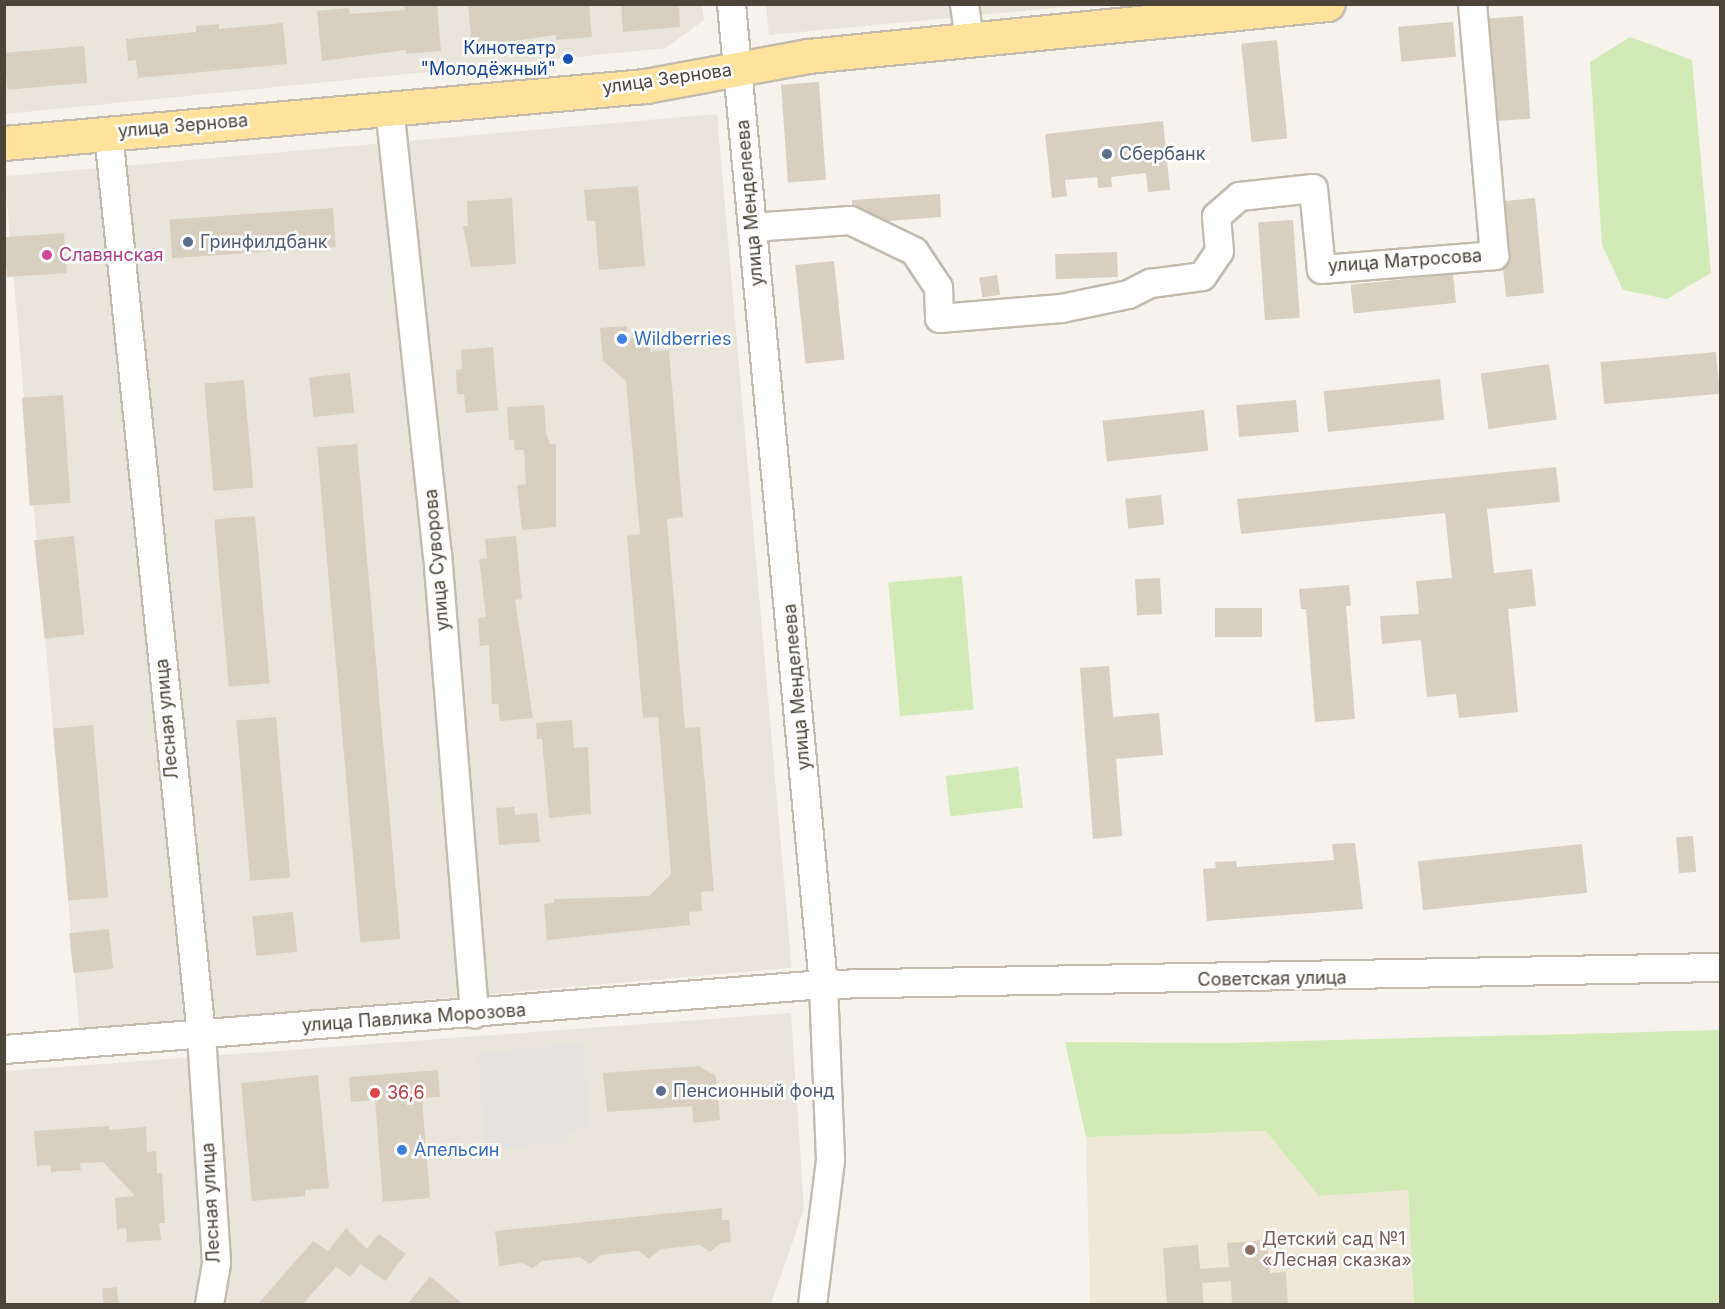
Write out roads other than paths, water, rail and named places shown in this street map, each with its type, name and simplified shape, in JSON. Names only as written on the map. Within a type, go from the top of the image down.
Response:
[{"type":"main road","name":"улица Зернова","points":[[4,143],[645,86],[808,56],[1327,4]]},
{"type":"street","name":"улица Менделеева","points":[[731,4],[823,984],[830,1160],[812,1305]]},
{"type":"street","points":[[964,4],[969,40]]},
{"type":"street","name":"улица Матросова","points":[[752,227],[850,220],[914,251],[938,287],[939,318],[1061,308],[1128,294],[1150,283],[1202,276],[1219,251],[1216,216],[1239,196],[1313,188],[1321,269],[1494,255],[1472,4]]},
{"type":"street","name":"улица Суворова","points":[[389,107],[436,541],[474,1014]]},
{"type":"street","name":"Лесная улица","points":[[108,133],[201,1035],[216,1263],[208,1305]]},
{"type":"street","name":"Советская улица","points":[[823,984],[1720,967]]},
{"type":"street","name":"улица Павлика Морозова","points":[[4,1049],[474,1014],[823,984]]},
{"type":"place","name":"Кинотеатр \"Молодёжный\"","points":[[568,59]]},
{"type":"place","name":"Сбербанк","points":[[1107,154]]},
{"type":"place","name":"Гринфилдбанк","points":[[188,242]]},
{"type":"place","name":"Славянская","points":[[47,255]]},
{"type":"place","name":"Wildberries","points":[[622,339]]},
{"type":"place","name":"Пенсионный фонд","points":[[661,1091]]},
{"type":"place","name":"36,6","points":[[375,1093]]},
{"type":"place","name":"Апельсин","points":[[402,1150]]},
{"type":"place","name":"Детский сад №1 «Лесная сказка»","points":[[1250,1250]]}]
